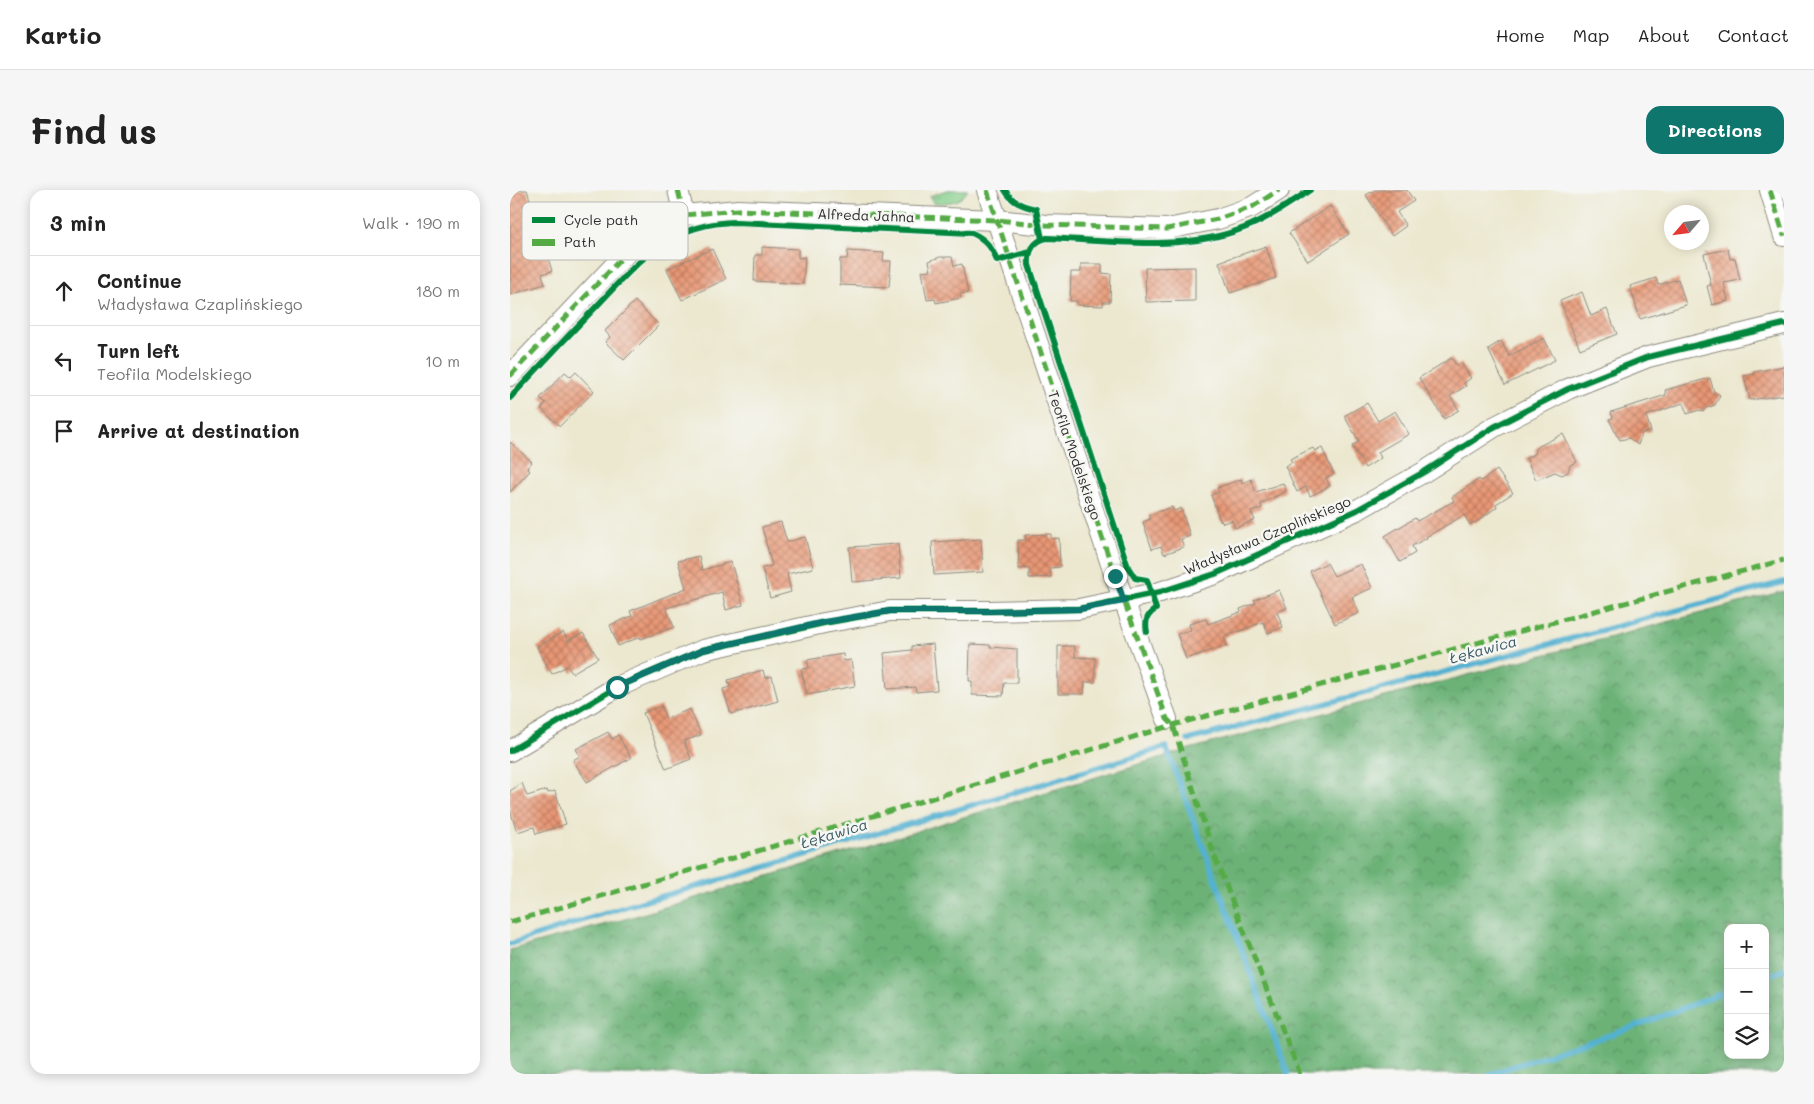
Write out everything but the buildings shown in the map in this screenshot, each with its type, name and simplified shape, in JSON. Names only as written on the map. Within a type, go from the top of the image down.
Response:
[{"type":"street","name":"Teofila Modelskiego","points":[[988,190],[1124,601],[1167,719]]},
{"type":"street","name":"Alfreda Jahna","points":[[688,214],[738,210],[1167,229],[1218,219],[1252,207],[1279,190]]},
{"type":"street","points":[[1770,190],[1784,236]]},
{"type":"street","name":"Alfreda Jahna","points":[[510,376],[620,260]]},
{"type":"street","name":"Władysława Czaplińskiego","points":[[510,751],[617,687],[703,650],[824,622],[890,611],[1079,609],[1160,592],[1215,574],[1357,510],[1424,472],[1494,427],[1568,389],[1648,357],[1784,324]]},
{"type":"green space","points":[[947,190],[968,190],[965,195],[957,200],[948,203],[933,203],[930,196]]},
{"type":"green space","points":[[1784,591],[1784,1074],[510,1074],[510,950],[632,917],[1189,749]]},
{"type":"waterway","name":"Łękawica","points":[[1188,740],[1784,582]]},
{"type":"waterway","name":"Łękawica","points":[[510,944],[631,905],[752,871],[1166,747],[1288,1074]]},
{"type":"waterway","points":[[1769,976],[1784,970]]},
{"type":"waterway","points":[[1490,1074],[1625,1030],[1724,993]]},
{"type":"marked path","points":[[678,190],[681,202]]},
{"type":"marked path","points":[[987,190],[1115,576],[1167,719],[1173,725],[1214,855],[1300,1074]]},
{"type":"marked path","points":[[688,215],[738,210],[1167,229],[1218,219],[1252,207],[1279,190]]},
{"type":"marked path","points":[[1770,190],[1784,236]]},
{"type":"marked path","points":[[510,376],[620,260]]},
{"type":"marked path","points":[[510,922],[751,853],[1173,725],[1784,560]]},
{"type":"cycle path","points":[[1005,190],[1018,203],[1036,209],[1042,239]]},
{"type":"cycle path","points":[[1147,632],[1147,619],[1156,609],[1147,580],[1135,578],[1128,567],[1029,265],[1029,256],[1035,244],[1047,238],[1172,243],[1221,235],[1244,228],[1261,220],[1310,190]]},
{"type":"cycle path","points":[[688,231],[712,224],[736,222],[972,233],[988,244],[997,261],[1030,252]]},
{"type":"cycle path","points":[[510,398],[642,260]]},
{"type":"cycle path","points":[[510,751],[617,687],[703,650],[824,623],[890,611],[1079,609],[1160,592],[1215,574],[1357,510],[1424,472],[1494,427],[1568,389],[1648,357],[1784,324]]},
{"type":"route","points":[[617,687],[703,650],[824,622],[890,611],[1079,609],[1124,601],[1115,576]]}]
